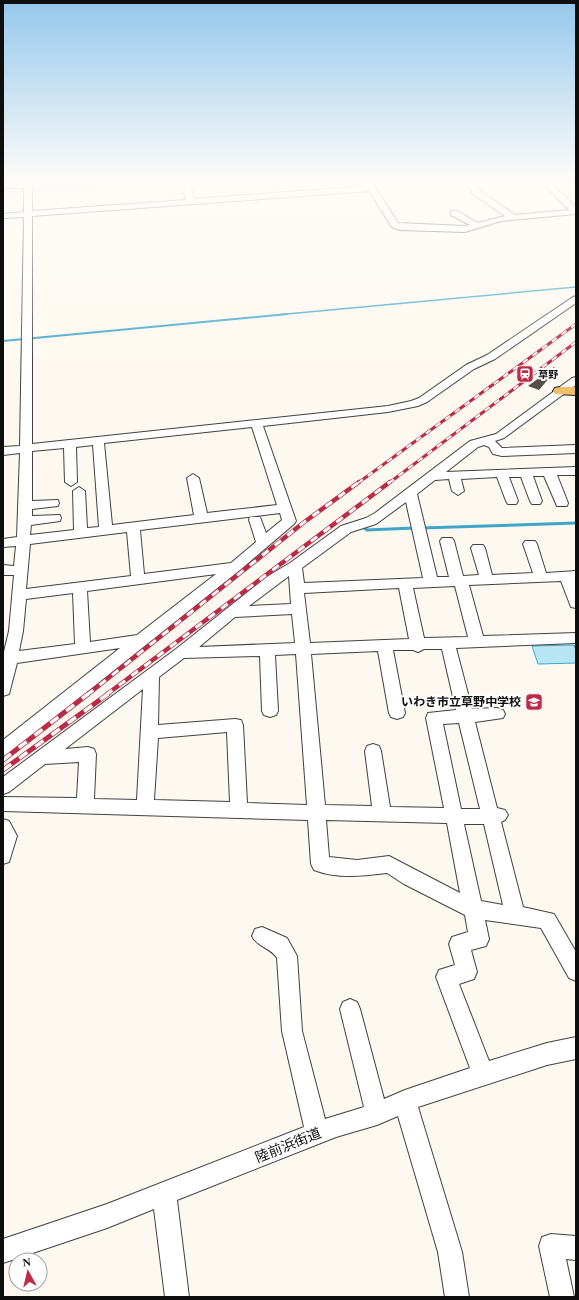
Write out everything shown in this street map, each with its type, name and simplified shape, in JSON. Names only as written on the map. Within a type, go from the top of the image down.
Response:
[{"type":"main road","points":[[560,392],[576,391]]},
{"type":"street","points":[[3,690],[10,658],[8,642],[20,595],[22,540],[25,522],[27,243]]},
{"type":"street","points":[[3,451],[257,424],[388,409],[414,404],[423,400],[470,367],[491,357],[576,299]]},
{"type":"street","points":[[3,787],[151,674],[181,653],[234,612],[273,579],[295,566],[346,528],[371,521],[474,444],[500,436],[576,380]]},
{"type":"street","points":[[3,749],[235,567],[289,521],[257,424]]},
{"type":"street","points":[[98,440],[106,530]]},
{"type":"street","points":[[484,440],[493,445],[497,451],[502,452],[576,449]]},
{"type":"street","points":[[70,443],[80,533]]},
{"type":"street","points":[[549,472],[562,503]]},
{"type":"street","points":[[432,476],[576,472]]},
{"type":"street","points":[[526,473],[536,502]]},
{"type":"street","points":[[502,474],[512,501]]},
{"type":"street","points":[[454,475],[458,491]]},
{"type":"street","points":[[193,478],[201,518]]},
{"type":"street","points":[[410,492],[431,582]]},
{"type":"street","points":[[25,506],[53,503]]},
{"type":"street","points":[[3,543],[284,508]]},
{"type":"street","points":[[25,522],[55,518]]},
{"type":"street","points":[[255,520],[263,544]]},
{"type":"street","points":[[133,526],[138,580]]},
{"type":"street","points":[[447,541],[477,643]]},
{"type":"street","points":[[530,544],[540,577]]},
{"type":"street","points":[[478,548],[487,580]]},
{"type":"street","points":[[295,566],[304,649],[308,722],[317,813],[320,864],[357,868],[389,864],[411,878],[472,909],[547,920],[576,971]]},
{"type":"street","points":[[20,595],[235,567]]},
{"type":"street","points":[[3,570],[21,571]]},
{"type":"street","points":[[297,588],[571,576],[576,603]]},
{"type":"street","points":[[405,583],[418,646]]},
{"type":"street","points":[[80,587],[83,647]]},
{"type":"street","points":[[234,612],[299,609]]},
{"type":"street","points":[[181,653],[418,646],[576,638]]},
{"type":"street","points":[[10,658],[142,640]]},
{"type":"street","points":[[448,644],[466,716],[495,816],[515,915]]},
{"type":"street","points":[[385,647],[397,713]]},
{"type":"street","points":[[267,650],[270,711]]},
{"type":"street","points":[[145,807],[150,732],[151,674]]},
{"type":"street","points":[[483,1074],[446,977],[467,972],[459,944],[479,939],[434,718],[497,714]]},
{"type":"street","points":[[150,732],[235,725],[239,810]]},
{"type":"street","points":[[373,751],[382,814]]},
{"type":"street","points":[[40,758],[88,754],[85,807]]},
{"type":"street","points":[[3,804],[317,813],[495,816]]},
{"type":"street","points":[[3,827],[8,836],[3,856]]},
{"type":"street","points":[[262,936],[280,945],[287,956],[292,1031],[317,1134]]},
{"type":"street","points":[[350,1009],[376,1114]]},
{"type":"street","name":"陸前浜街道","points":[[3,1251],[107,1216],[336,1126],[376,1114],[405,1101],[547,1054],[576,1048]]},
{"type":"street","points":[[405,1101],[448,1245],[457,1297]]},
{"type":"street","points":[[164,1194],[177,1297]]},
{"type":"street","points":[[562,1297],[551,1246],[576,1248]]},
{"type":"water","points":[[574,645],[576,651],[576,663],[538,664],[532,646]]},
{"type":"building","points":[[554,367],[556,370],[539,390],[528,386]]},
{"type":"waterway","points":[[276,315],[576,287]]},
{"type":"waterway","points":[[3,341],[287,314]]},
{"type":"waterway","points":[[422,528],[576,523]]},
{"type":"waterway","points":[[363,527],[367,530],[414,528]]},
{"type":"railway","points":[[358,483],[576,324]]},
{"type":"railway","points":[[389,483],[576,342]]},
{"type":"railway","points":[[87,695],[303,523],[359,482]]},
{"type":"railway","points":[[106,695],[390,482]]},
{"type":"railway","points":[[3,760],[88,694]]},
{"type":"railway","points":[[3,770],[108,694]]},
{"type":"place","name":"草野","points":[[525,374]]},
{"type":"place","name":"いわき市立草野中学校","points":[[534,702]]}]
